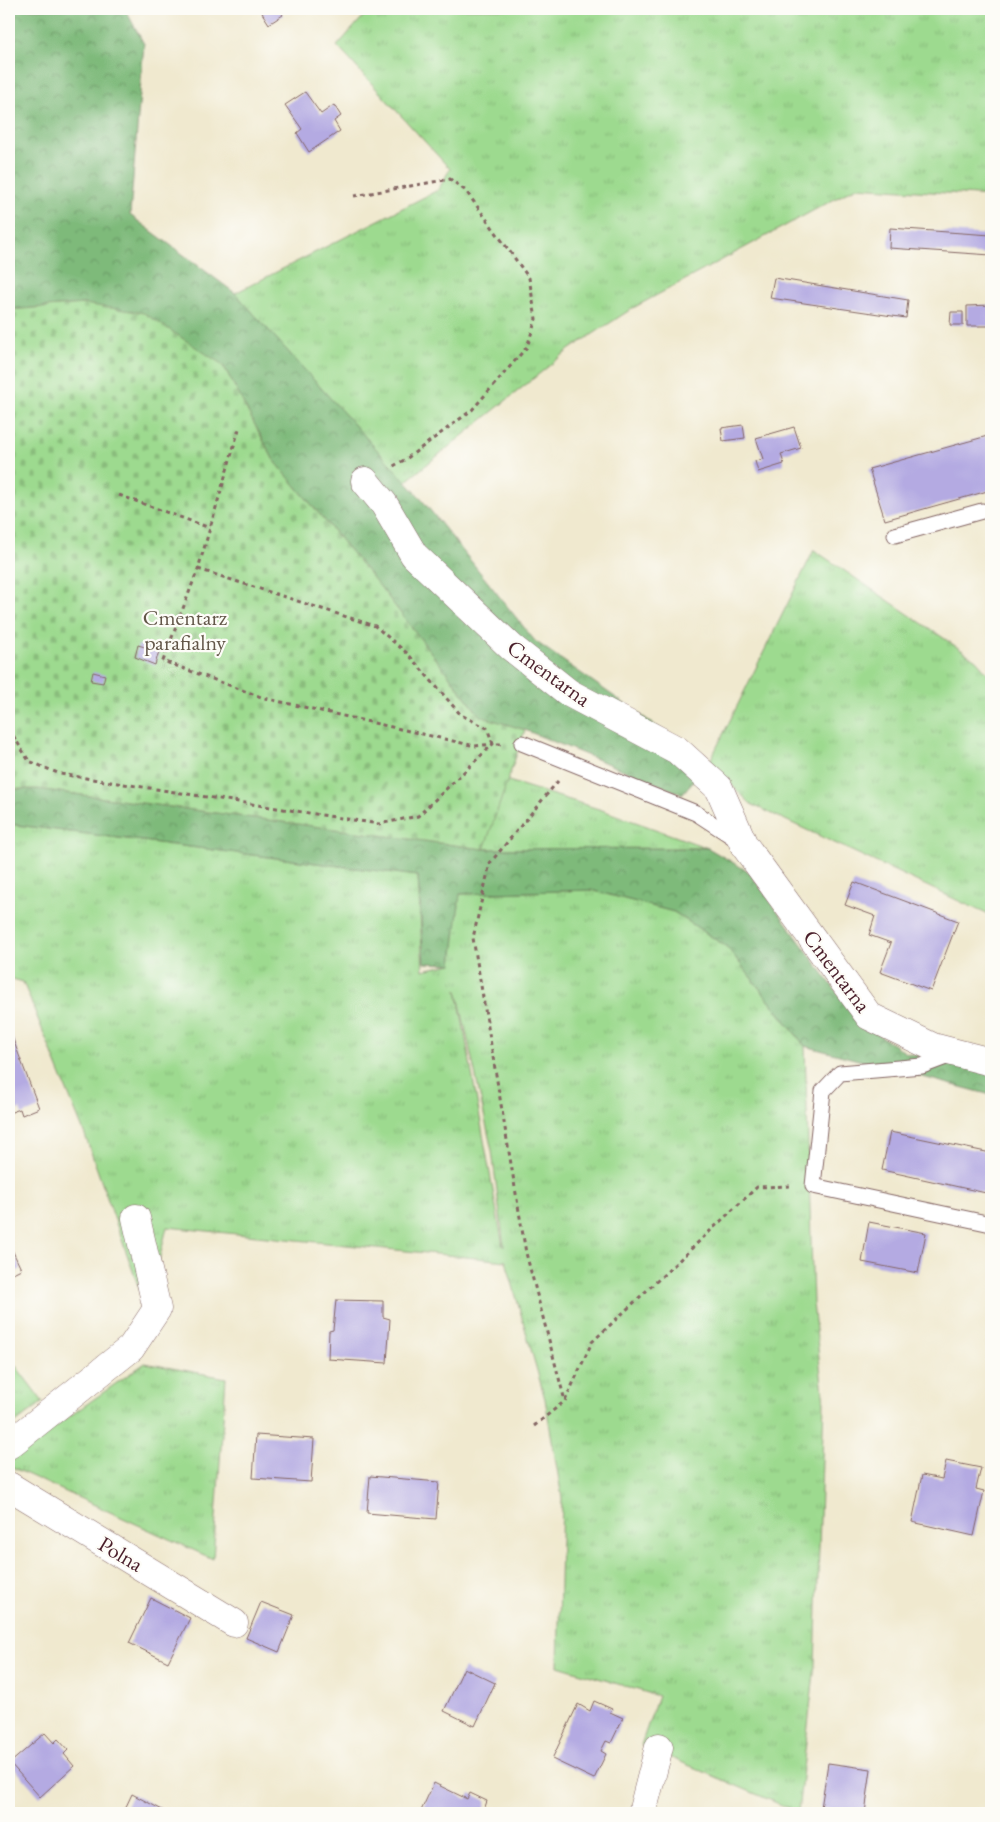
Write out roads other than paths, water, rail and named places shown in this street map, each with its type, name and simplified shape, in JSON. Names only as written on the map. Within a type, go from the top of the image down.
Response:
[{"type":"street","name":"Cmentarna","points":[[365,481],[384,504],[414,555],[511,647],[570,693],[677,750],[720,788],[744,845],[869,1016],[933,1047],[991,1062]]},
{"type":"street","points":[[9,1445],[131,1348],[157,1309],[136,1218]]},
{"type":"street","name":"Polna","points":[[9,1486],[234,1623]]},
{"type":"street","points":[[642,1813],[659,1747]]},
{"type":"lane","points":[[895,535],[982,511]]},
{"type":"lane","name":"Cmentarna","points":[[522,743],[696,813],[744,845]]},
{"type":"lane","points":[[957,1053],[922,1066],[840,1073],[823,1091],[813,1186],[991,1224]]},
{"type":"park label","name":"Cmentarz parafialny","points":[[185,630]]}]
